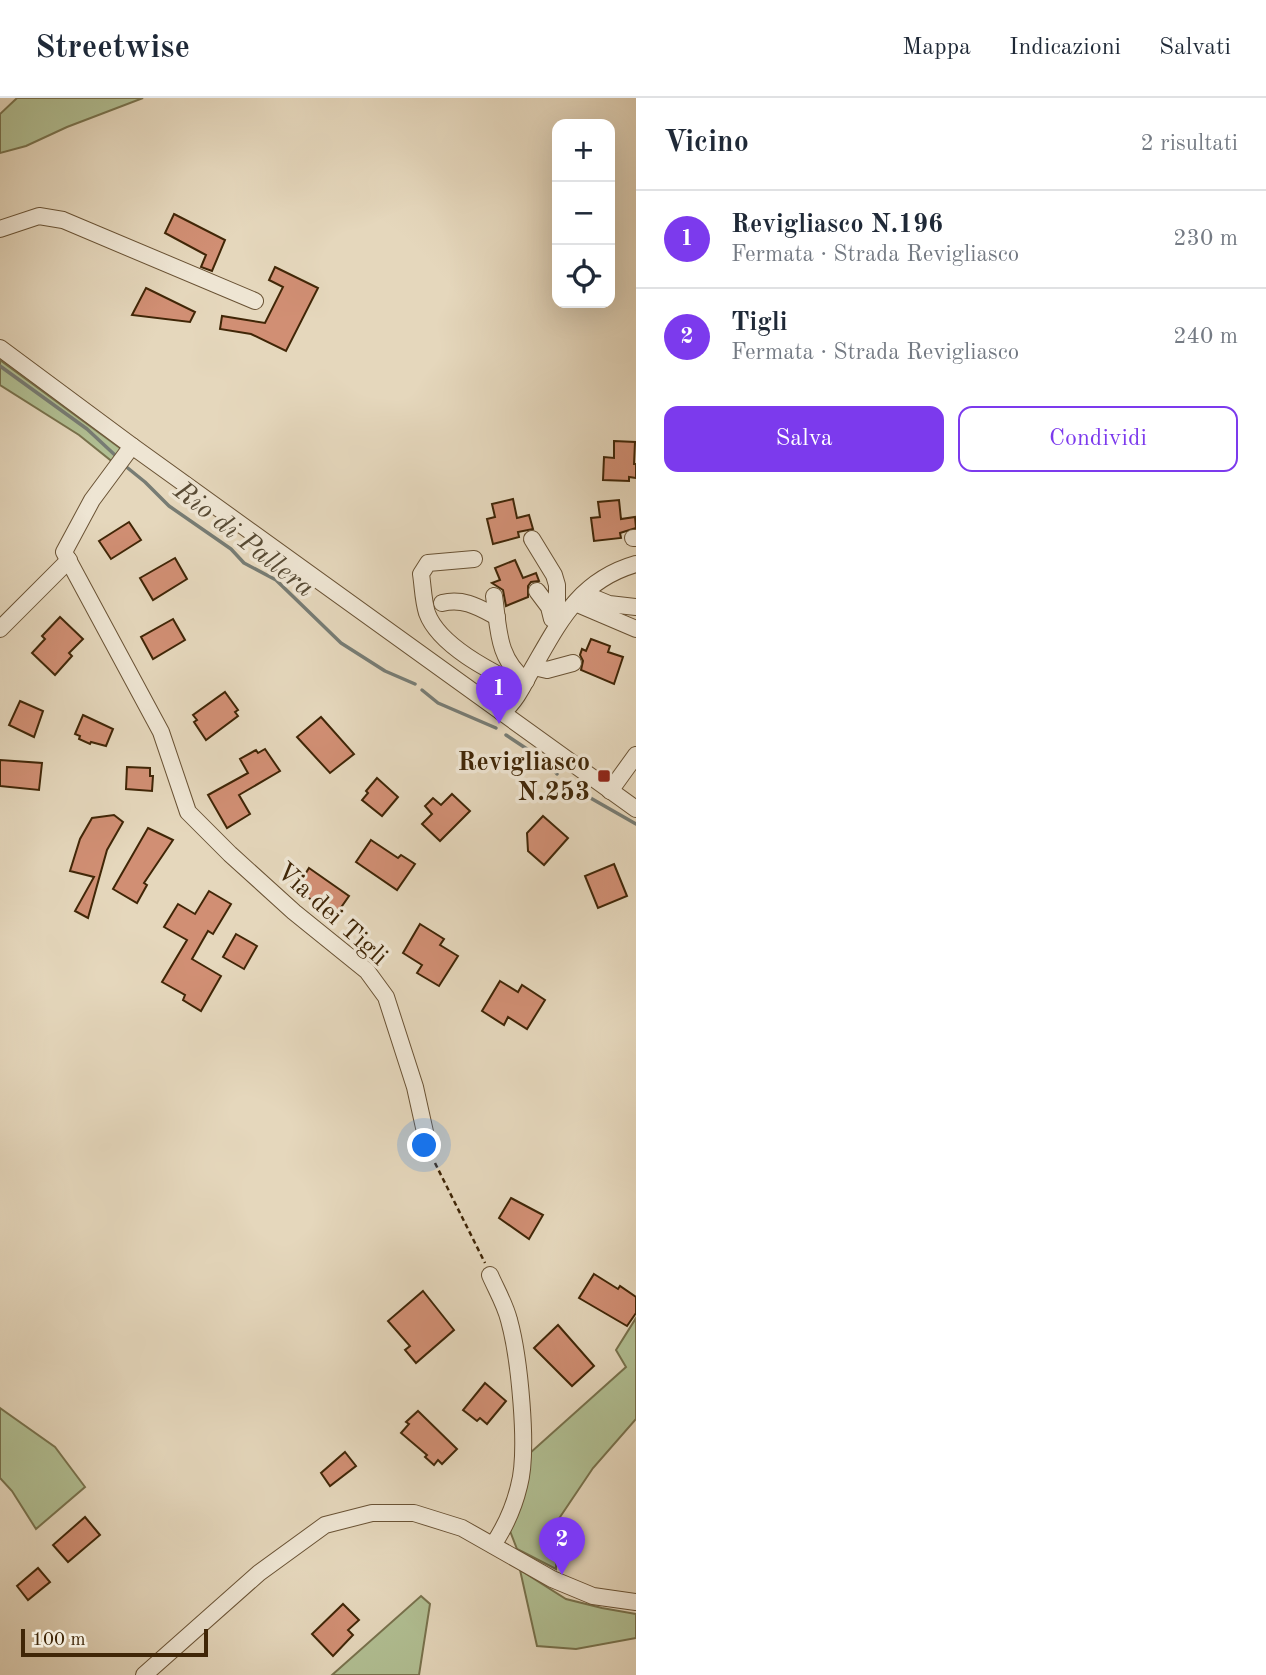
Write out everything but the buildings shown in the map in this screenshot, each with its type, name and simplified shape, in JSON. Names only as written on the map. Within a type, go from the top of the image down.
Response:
[{"type":"street","points":[[0,229],[39,216],[63,220],[255,301]]},
{"type":"street","points":[[0,348],[636,809]]},
{"type":"street","points":[[0,629],[69,560],[64,552],[92,500],[132,446]]},
{"type":"street","points":[[532,539],[554,575],[557,585],[556,624]]},
{"type":"street","points":[[474,559],[428,563],[423,568],[421,574],[428,615],[446,640],[482,665],[527,678],[573,663]]},
{"type":"street","name":"Via dei Tigli","points":[[69,560],[161,732],[188,812],[285,904],[367,971],[386,997],[415,1087],[429,1150]]},
{"type":"street","points":[[502,713],[510,706],[527,678],[556,624],[607,576],[636,564]]},
{"type":"street","points":[[537,591],[545,600],[550,617],[556,624]]},
{"type":"street","points":[[494,596],[501,648],[507,662],[527,678]]},
{"type":"street","points":[[580,599],[636,607]]},
{"type":"street","points":[[580,599],[636,629]]},
{"type":"street","points":[[442,603],[455,600],[467,602],[497,617]]},
{"type":"street","points":[[610,790],[636,755]]},
{"type":"street","points":[[490,1275],[509,1318],[514,1348],[522,1457],[520,1484],[510,1514],[493,1545]]},
{"type":"street","points":[[144,1675],[259,1573],[325,1525],[372,1513],[414,1513],[462,1528],[552,1579],[593,1596],[636,1602]]},
{"type":"path","points":[[429,1150],[490,1275]]},
{"type":"green space","points":[[17,98],[143,98],[26,146],[0,153],[0,114]]},
{"type":"green space","points":[[0,360],[124,451],[114,463],[79,435],[0,385]]},
{"type":"green space","points":[[636,1318],[636,1419],[593,1468],[556,1523],[556,1569],[517,1549],[510,1531],[530,1453],[626,1367],[616,1350]]},
{"type":"green space","points":[[0,1408],[55,1447],[85,1487],[36,1529],[12,1491],[0,1478]]},
{"type":"green space","points":[[520,1570],[566,1599],[636,1614],[636,1638],[576,1649],[537,1646]]},
{"type":"green space","points":[[421,1596],[430,1604],[419,1675],[332,1675]]},
{"type":"waterway","name":"Rio di Pallera","points":[[0,366],[87,429],[116,456]]},
{"type":"waterway","name":"Rio di Pallera","points":[[124,465],[169,506],[231,549],[244,563],[276,580],[341,643],[385,671],[415,684]]},
{"type":"waterway","name":"Rio di Pallera","points":[[422,690],[438,703],[496,728]]},
{"type":"waterway","name":"Rio di Pallera","points":[[506,735],[548,763],[557,774]]},
{"type":"waterway","name":"Rio di Pallera","points":[[566,784],[636,824]]},
{"type":"place","name":"Revigliasco N.196","points":[[499,724]]},
{"type":"place","name":"Revigliasco N.253","points":[[604,776]]},
{"type":"place","name":"Tigli","points":[[562,1575]]}]
